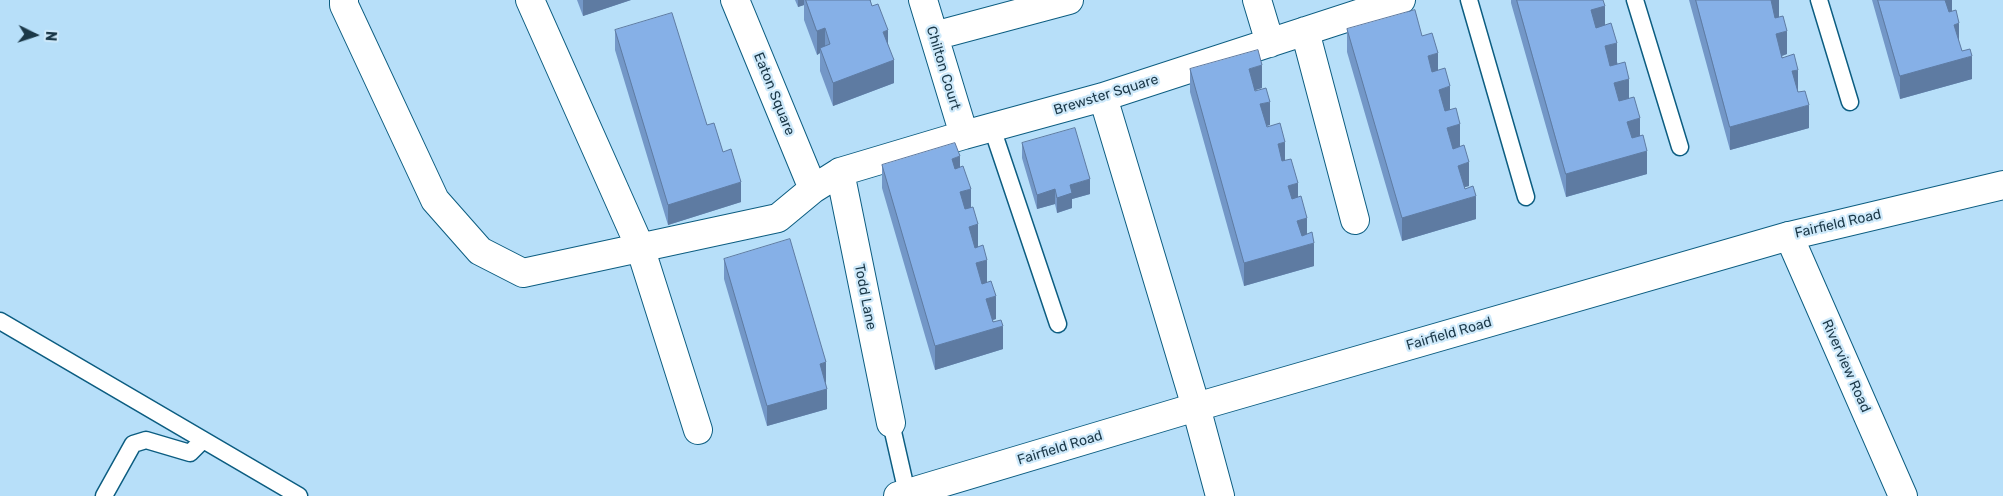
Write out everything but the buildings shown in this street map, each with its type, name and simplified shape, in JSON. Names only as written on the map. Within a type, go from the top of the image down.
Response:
[{"type":"street","name":"Brewster Square","points":[[344,0],[344,5],[436,200],[480,251],[522,273],[778,218],[813,189],[840,172],[964,135],[1103,97],[1401,0]]},
{"type":"street","points":[[530,0],[640,247],[698,430]]},
{"type":"street","name":"Eaton Square","points":[[735,0],[813,189]]},
{"type":"street","name":"Chilton Court","points":[[923,0],[964,135]]},
{"type":"street","points":[[934,36],[1069,0]]},
{"type":"street","points":[[1257,0],[1270,43]]},
{"type":"street","points":[[1305,31],[1355,220]]},
{"type":"street","points":[[1103,97],[1196,407],[1220,496]]},
{"type":"street","name":"Todd Lane","points":[[840,172],[890,423]]},
{"type":"street","name":"Fairfield Road","points":[[902,495],[1196,407],[1789,236],[2003,185]]},
{"type":"street","name":"Riverview Road","points":[[1789,236],[1903,496]]},
{"type":"lane","points":[[1468,0],[1526,197]]},
{"type":"lane","points":[[1635,0],[1680,147]]},
{"type":"lane","points":[[1819,0],[1850,102]]},
{"type":"lane","points":[[992,128],[1058,324]]},
{"type":"lane","points":[[0,321],[299,496]]},
{"type":"lane","points":[[890,423],[902,495]]},
{"type":"lane","points":[[104,496],[133,444],[146,440],[190,454],[203,440]]}]
